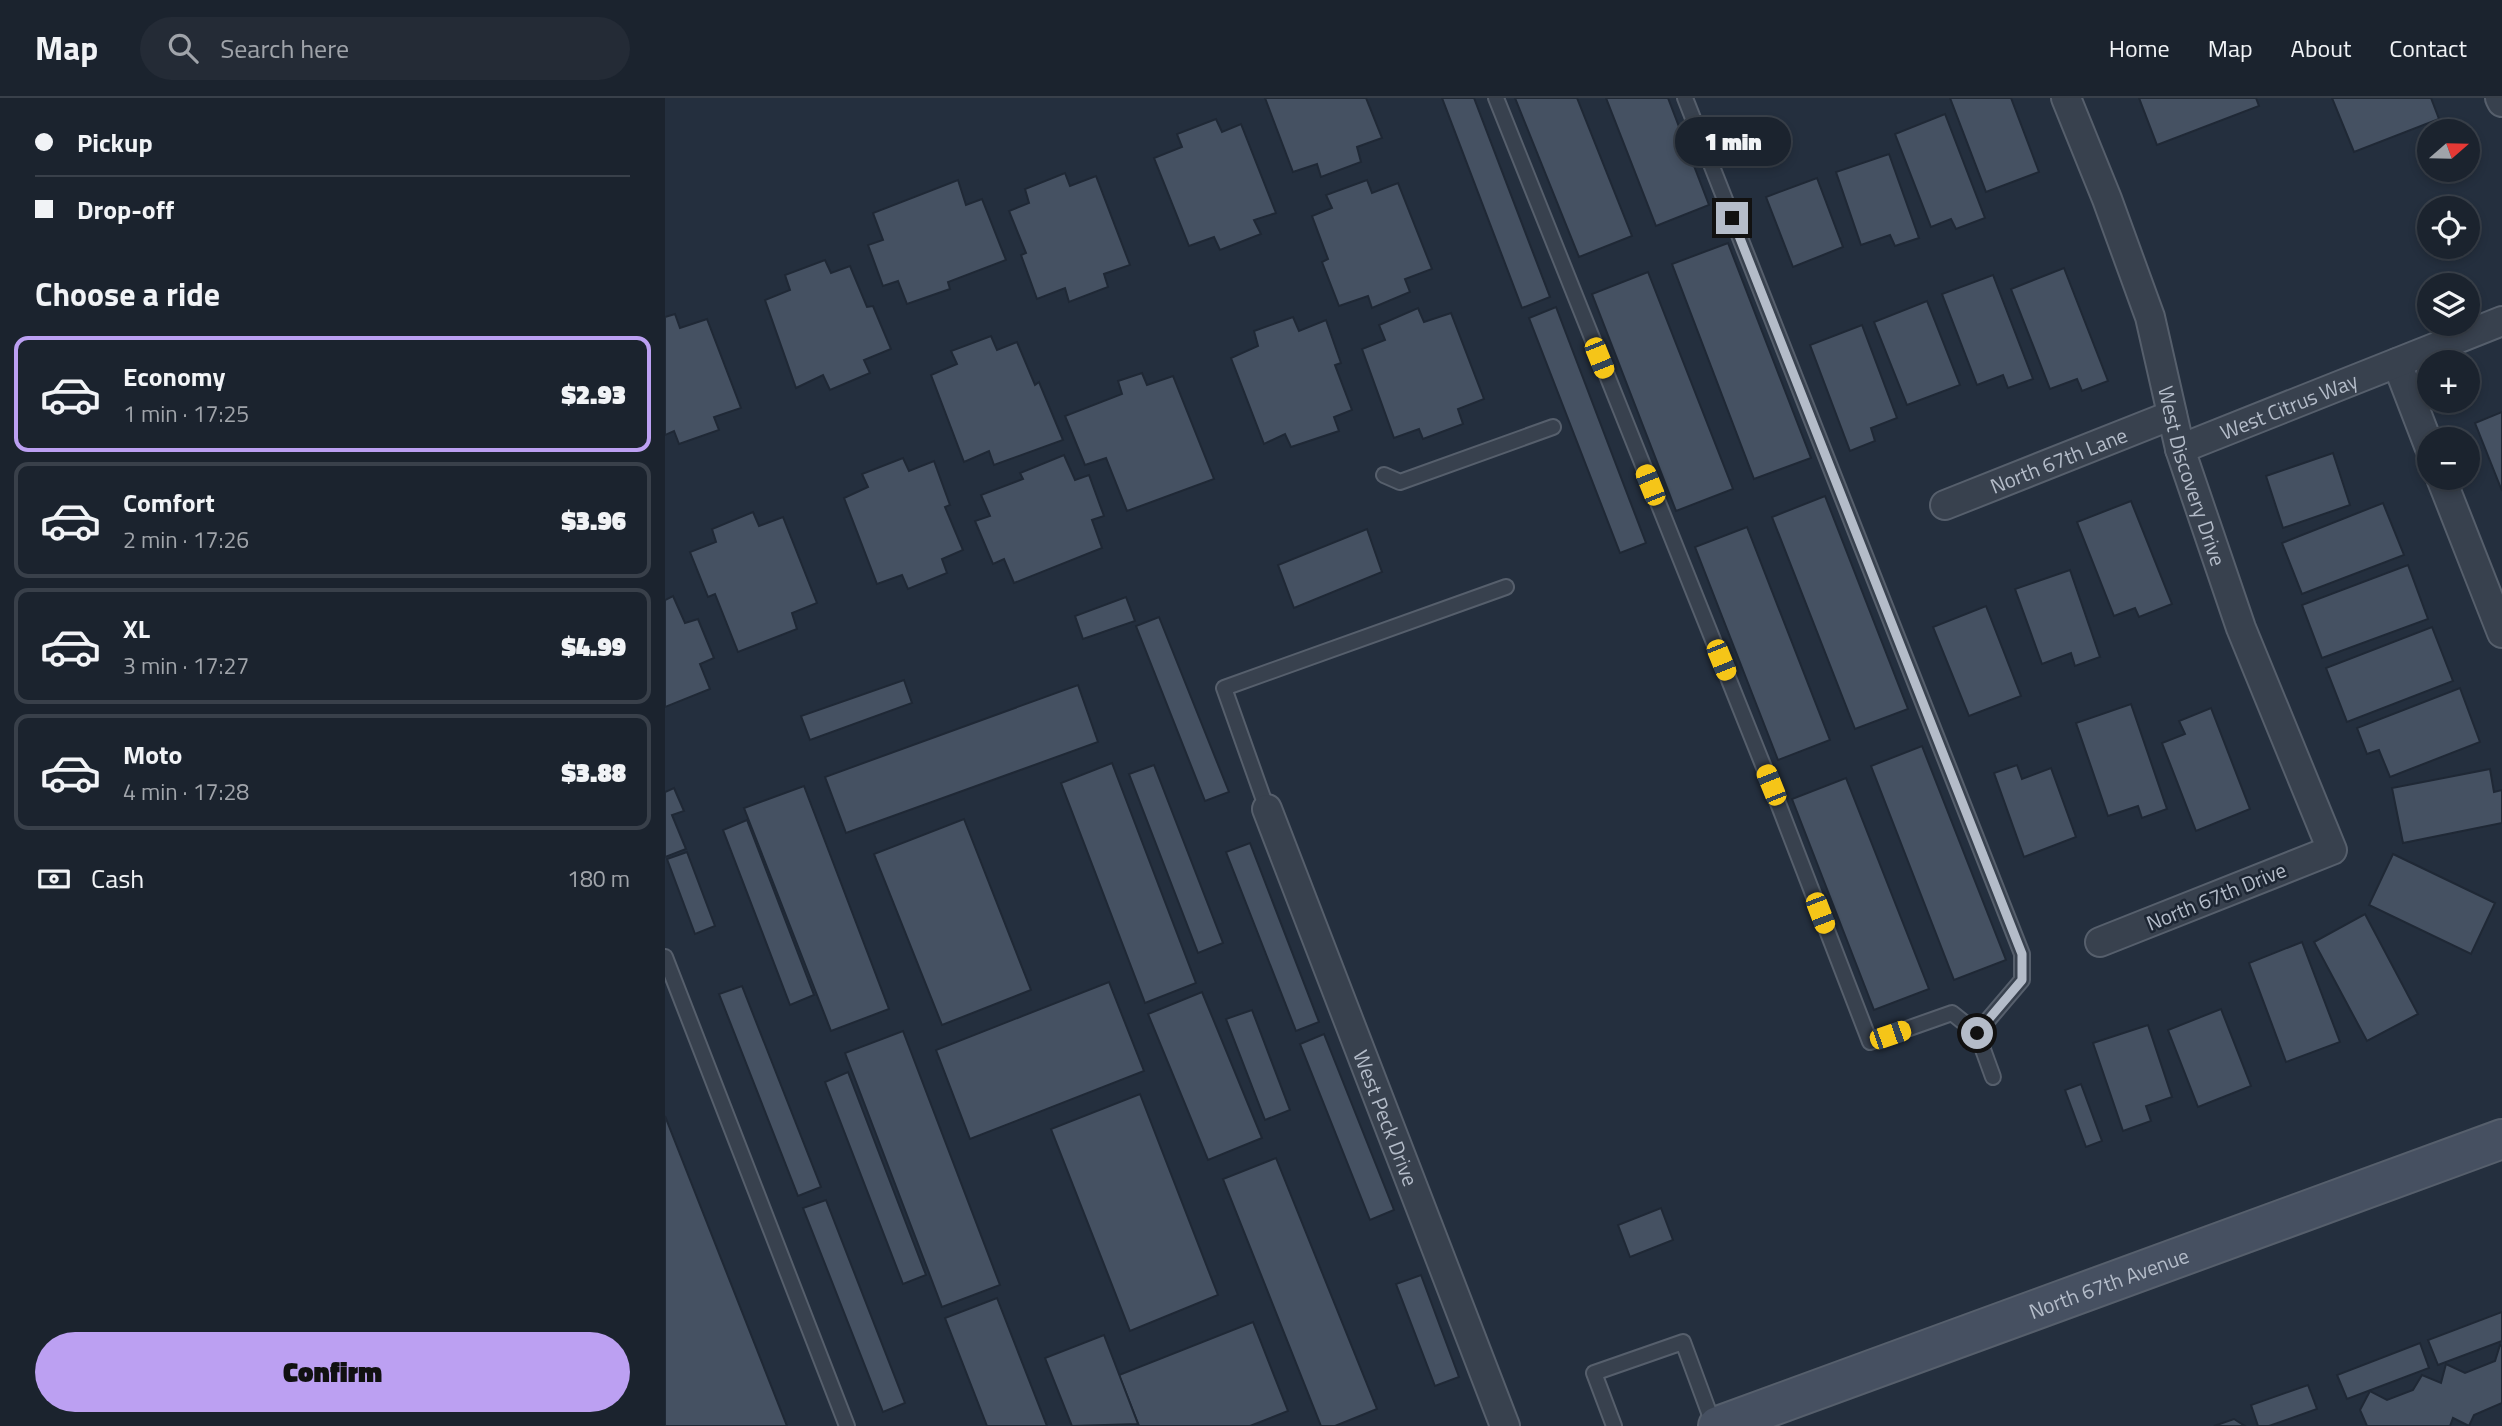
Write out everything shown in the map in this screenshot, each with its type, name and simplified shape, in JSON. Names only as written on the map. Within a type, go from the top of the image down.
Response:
[{"type":"main road","name":"North 67th Avenue","points":[[1716,1426],[1757,1419],[2502,1139]]},
{"type":"street","name":"West Discovery Drive","points":[[2066,98],[2107,199],[2150,317],[2180,449],[2241,628],[2332,850]]},
{"type":"street","name":"West Citrus Way","points":[[2180,449],[2502,321]]},
{"type":"street","points":[[2397,363],[2422,427]]},
{"type":"street","name":"North 67th Lane","points":[[1945,505],[2172,415]]},
{"type":"street","points":[[2446,490],[2502,633]]},
{"type":"street","name":"West Peck Drive","points":[[1267,809],[1505,1426]]},
{"type":"street","name":"North 67th Drive","points":[[2100,942],[2332,850]]},
{"type":"lane","points":[[1496,98],[1766,772],[1870,1042],[1952,1013],[1977,1033],[1993,1077]]},
{"type":"lane","points":[[1685,98],[2022,954],[2022,980],[1977,1033]]},
{"type":"lane","points":[[1384,475],[1400,482],[1553,427]]},
{"type":"lane","points":[[1267,809],[1224,688],[1506,587]]},
{"type":"lane","points":[[665,957],[846,1426]]},
{"type":"lane","points":[[1614,1426],[1594,1373],[1683,1342],[1716,1426]]},
{"type":"building","points":[[1265,98],[1366,98],[1382,138],[1357,147],[1361,162],[1321,177],[1317,164],[1293,172]]},
{"type":"building","points":[[1442,98],[1474,98],[1550,297],[1522,308]]},
{"type":"building","points":[[1515,98],[1577,98],[1632,236],[1579,257]]},
{"type":"building","points":[[1606,98],[1668,98],[1709,205],[1656,226]]},
{"type":"building","points":[[1950,98],[2011,98],[2039,172],[1986,192]]},
{"type":"building","points":[[2139,98],[2256,98],[2259,106],[2157,145]]},
{"type":"building","points":[[2332,98],[2431,98],[2439,119],[2417,119],[2417,128],[2354,152]]},
{"type":"building","points":[[1945,114],[1985,218],[1956,229],[1951,219],[1931,227],[1895,134]]},
{"type":"building","points":[[1216,119],[1222,132],[1241,124],[1276,213],[1254,220],[1261,234],[1220,250],[1214,237],[1189,246],[1154,158],[1182,147],[1177,134]]},
{"type":"building","points":[[1889,154],[1919,238],[1895,246],[1890,235],[1861,245],[1836,172]]},
{"type":"building","points":[[1065,173],[1070,186],[1096,176],[1130,265],[1104,274],[1108,287],[1069,302],[1065,288],[1037,299],[1021,255],[1026,253],[1009,211],[1029,203],[1025,189]]},
{"type":"building","points":[[1817,178],[1843,247],[1793,267],[1766,197]]},
{"type":"building","points":[[958,180],[966,205],[982,199],[1006,260],[948,282],[950,289],[907,304],[898,281],[883,286],[868,245],[883,240],[873,213]]},
{"type":"building","points":[[1367,180],[1372,193],[1398,183],[1432,269],[1405,279],[1410,292],[1372,308],[1368,296],[1339,306],[1322,262],[1328,259],[1312,216],[1332,208],[1326,195]]},
{"type":"building","points":[[1728,243],[1811,458],[1754,479],[1672,264]]},
{"type":"building","points":[[825,260],[831,273],[850,266],[867,307],[873,306],[891,349],[864,360],[870,373],[830,390],[823,375],[796,388],[765,300],[790,290],[785,275]]},
{"type":"building","points":[[2064,268],[2108,381],[2082,391],[2077,379],[2050,389],[2011,289]]},
{"type":"building","points":[[1648,272],[1733,489],[1676,511],[1592,294]]},
{"type":"building","points":[[1993,275],[2033,379],[2008,388],[2003,375],[1977,385],[1942,294]]},
{"type":"building","points":[[1927,301],[1960,385],[1907,405],[1874,322]]},
{"type":"building","points":[[1556,307],[1646,543],[1620,553],[1529,318]]},
{"type":"building","points":[[1418,308],[1424,322],[1451,313],[1484,399],[1458,409],[1463,424],[1423,439],[1419,429],[1394,438],[1362,349],[1385,340],[1379,325]]},
{"type":"building","points":[[675,314],[680,328],[707,319],[741,408],[714,417],[719,430],[679,444],[674,431],[665,435],[665,317]]},
{"type":"building","points":[[1293,317],[1299,331],[1326,320],[1341,363],[1335,365],[1352,410],[1334,417],[1339,431],[1291,447],[1285,434],[1264,444],[1231,358],[1258,346],[1254,331]]},
{"type":"building","points":[[1862,325],[1897,418],[1871,428],[1875,441],[1850,451],[1810,345]]},
{"type":"building","points":[[991,336],[997,350],[1017,342],[1035,385],[1039,382],[1063,440],[994,465],[989,451],[964,462],[931,375],[957,364],[951,351]]},
{"type":"building","points":[[1142,373],[1147,385],[1173,376],[1214,479],[1127,511],[1106,458],[1085,465],[1065,416],[1122,394],[1118,381]]},
{"type":"building","points":[[2502,412],[2502,491],[2480,436],[2480,427],[2477,427],[2475,423]]},
{"type":"building","points":[[2333,453],[2350,505],[2283,528],[2266,476]]},
{"type":"building","points":[[1064,455],[1075,480],[1089,475],[1104,516],[1092,520],[1102,548],[1014,583],[1004,559],[993,564],[975,521],[990,516],[981,495],[1023,479],[1020,473]]},
{"type":"building","points":[[903,458],[909,471],[934,461],[950,505],[945,507],[963,550],[942,559],[947,573],[908,589],[902,575],[877,584],[844,498],[868,487],[862,474]]},
{"type":"building","points":[[1825,496],[1908,709],[1855,729],[1772,517]]},
{"type":"building","points":[[2131,501],[2172,604],[2139,617],[2135,608],[2114,616],[2077,522]]},
{"type":"building","points":[[2383,503],[2404,555],[2302,594],[2282,543]]},
{"type":"building","points":[[753,512],[759,526],[783,517],[817,603],[792,613],[797,629],[738,652],[715,594],[708,597],[690,552],[716,542],[712,529]]},
{"type":"building","points":[[1747,527],[1830,740],[1778,760],[1695,547]]},
{"type":"building","points":[[1367,529],[1382,572],[1294,608],[1278,565]]},
{"type":"building","points":[[2408,565],[2428,619],[2322,658],[2302,605]]},
{"type":"building","points":[[2070,570],[2100,657],[2075,666],[2071,653],[2042,664],[2015,589]]},
{"type":"building","points":[[673,596],[685,623],[698,619],[714,658],[700,664],[710,689],[665,707],[665,600]]},
{"type":"building","points":[[1126,597],[1135,621],[1083,639],[1075,616]]},
{"type":"building","points":[[1986,606],[2021,696],[1969,716],[1933,627]]},
{"type":"building","points":[[1159,617],[1229,792],[1205,801],[1136,626]]},
{"type":"building","points":[[2432,627],[2453,681],[2347,722],[2326,668]]},
{"type":"building","points":[[904,680],[912,703],[810,740],[801,716]]},
{"type":"building","points":[[1078,685],[1098,742],[846,833],[825,777]]},
{"type":"building","points":[[2460,688],[2480,742],[2390,777],[2379,750],[2367,754],[2357,728]]},
{"type":"building","points":[[2131,704],[2167,809],[2142,818],[2138,806],[2108,816],[2076,723]]},
{"type":"building","points":[[2211,708],[2250,809],[2196,831],[2162,743],[2185,734],[2179,721]]},
{"type":"building","points":[[1922,746],[2006,960],[1954,980],[1871,766]]},
{"type":"building","points":[[1112,763],[1196,983],[1145,1003],[1061,783]]},
{"type":"building","points":[[1154,765],[1223,943],[1198,953],[1129,774]]},
{"type":"building","points":[[2017,765],[2022,779],[2051,768],[2076,837],[2024,857],[1994,773]]},
{"type":"building","points":[[2490,769],[2494,792],[2502,790],[2502,823],[2403,843],[2392,788]]},
{"type":"building","points":[[1846,778],[1929,989],[1874,1010],[1792,799]]},
{"type":"building","points":[[804,786],[889,1009],[831,1031],[744,808]]},
{"type":"building","points":[[674,788],[684,811],[672,815],[686,849],[665,857],[665,792]]},
{"type":"building","points":[[964,819],[1031,990],[942,1025],[874,854]]},
{"type":"building","points":[[747,820],[814,995],[790,1005],[723,830]]},
{"type":"building","points":[[1250,843],[1319,1022],[1296,1031],[1226,852]]},
{"type":"building","points":[[687,852],[715,926],[695,934],[667,859]]},
{"type":"building","points":[[2393,854],[2495,903],[2471,954],[2369,905]]},
{"type":"building","points":[[2365,914],[2418,1014],[2367,1041],[2314,942]]},
{"type":"building","points":[[2302,942],[2340,1042],[2286,1062],[2249,963]]},
{"type":"building","points":[[1109,982],[1144,1071],[970,1139],[936,1050]]},
{"type":"building","points":[[742,986],[821,1187],[798,1196],[719,994]]},
{"type":"building","points":[[1202,992],[1262,1138],[1208,1160],[1148,1014]]},
{"type":"building","points":[[2221,1009],[2251,1086],[2198,1107],[2168,1030]]},
{"type":"building","points":[[1252,1010],[1290,1110],[1265,1120],[1226,1019]]},
{"type":"building","points":[[2148,1025],[2172,1097],[2146,1106],[2151,1121],[2123,1131],[2093,1043]]},
{"type":"building","points":[[903,1031],[1000,1285],[942,1307],[845,1053]]},
{"type":"building","points":[[1324,1034],[1394,1210],[1370,1220],[1300,1044]]},
{"type":"building","points":[[848,1072],[926,1275],[903,1284],[825,1082]]},
{"type":"building","points":[[2081,1084],[2102,1141],[2086,1147],[2065,1090]]},
{"type":"building","points":[[1140,1094],[1218,1295],[1130,1331],[1051,1129]]},
{"type":"building","points":[[665,1116],[787,1426],[665,1426]]},
{"type":"building","points":[[1276,1158],[1377,1409],[1335,1426],[1321,1426],[1223,1179]]},
{"type":"building","points":[[826,1200],[905,1403],[883,1412],[803,1208]]},
{"type":"building","points":[[1661,1208],[1673,1240],[1630,1257],[1618,1225]]},
{"type":"building","points":[[1421,1275],[1459,1377],[1435,1386],[1396,1284]]},
{"type":"building","points":[[997,1298],[1047,1426],[987,1426],[945,1318]]},
{"type":"building","points":[[2502,1312],[2502,1341],[2438,1365],[2428,1340]]},
{"type":"building","points":[[1253,1322],[1288,1411],[1250,1426],[1139,1426],[1119,1375]]},
{"type":"building","points":[[1104,1335],[1138,1424],[1072,1426],[1045,1358]]},
{"type":"building","points":[[2420,1343],[2429,1368],[2347,1399],[2337,1375]]},
{"type":"building","points":[[2500,1345],[2502,1403],[2474,1415],[2469,1426],[2453,1418],[2450,1426],[2367,1426],[2360,1410],[2370,1391],[2387,1400],[2413,1390],[2422,1375],[2441,1383],[2446,1364],[2465,1373],[2495,1361]]},
{"type":"building","points":[[2308,1385],[2317,1409],[2269,1426],[2258,1426],[2251,1405]]},
{"type":"building","points":[[2234,1419],[2245,1426],[2214,1426]]},
{"type":"route","points":[[1732,218],[2022,954],[2022,980],[1977,1033]]}]
